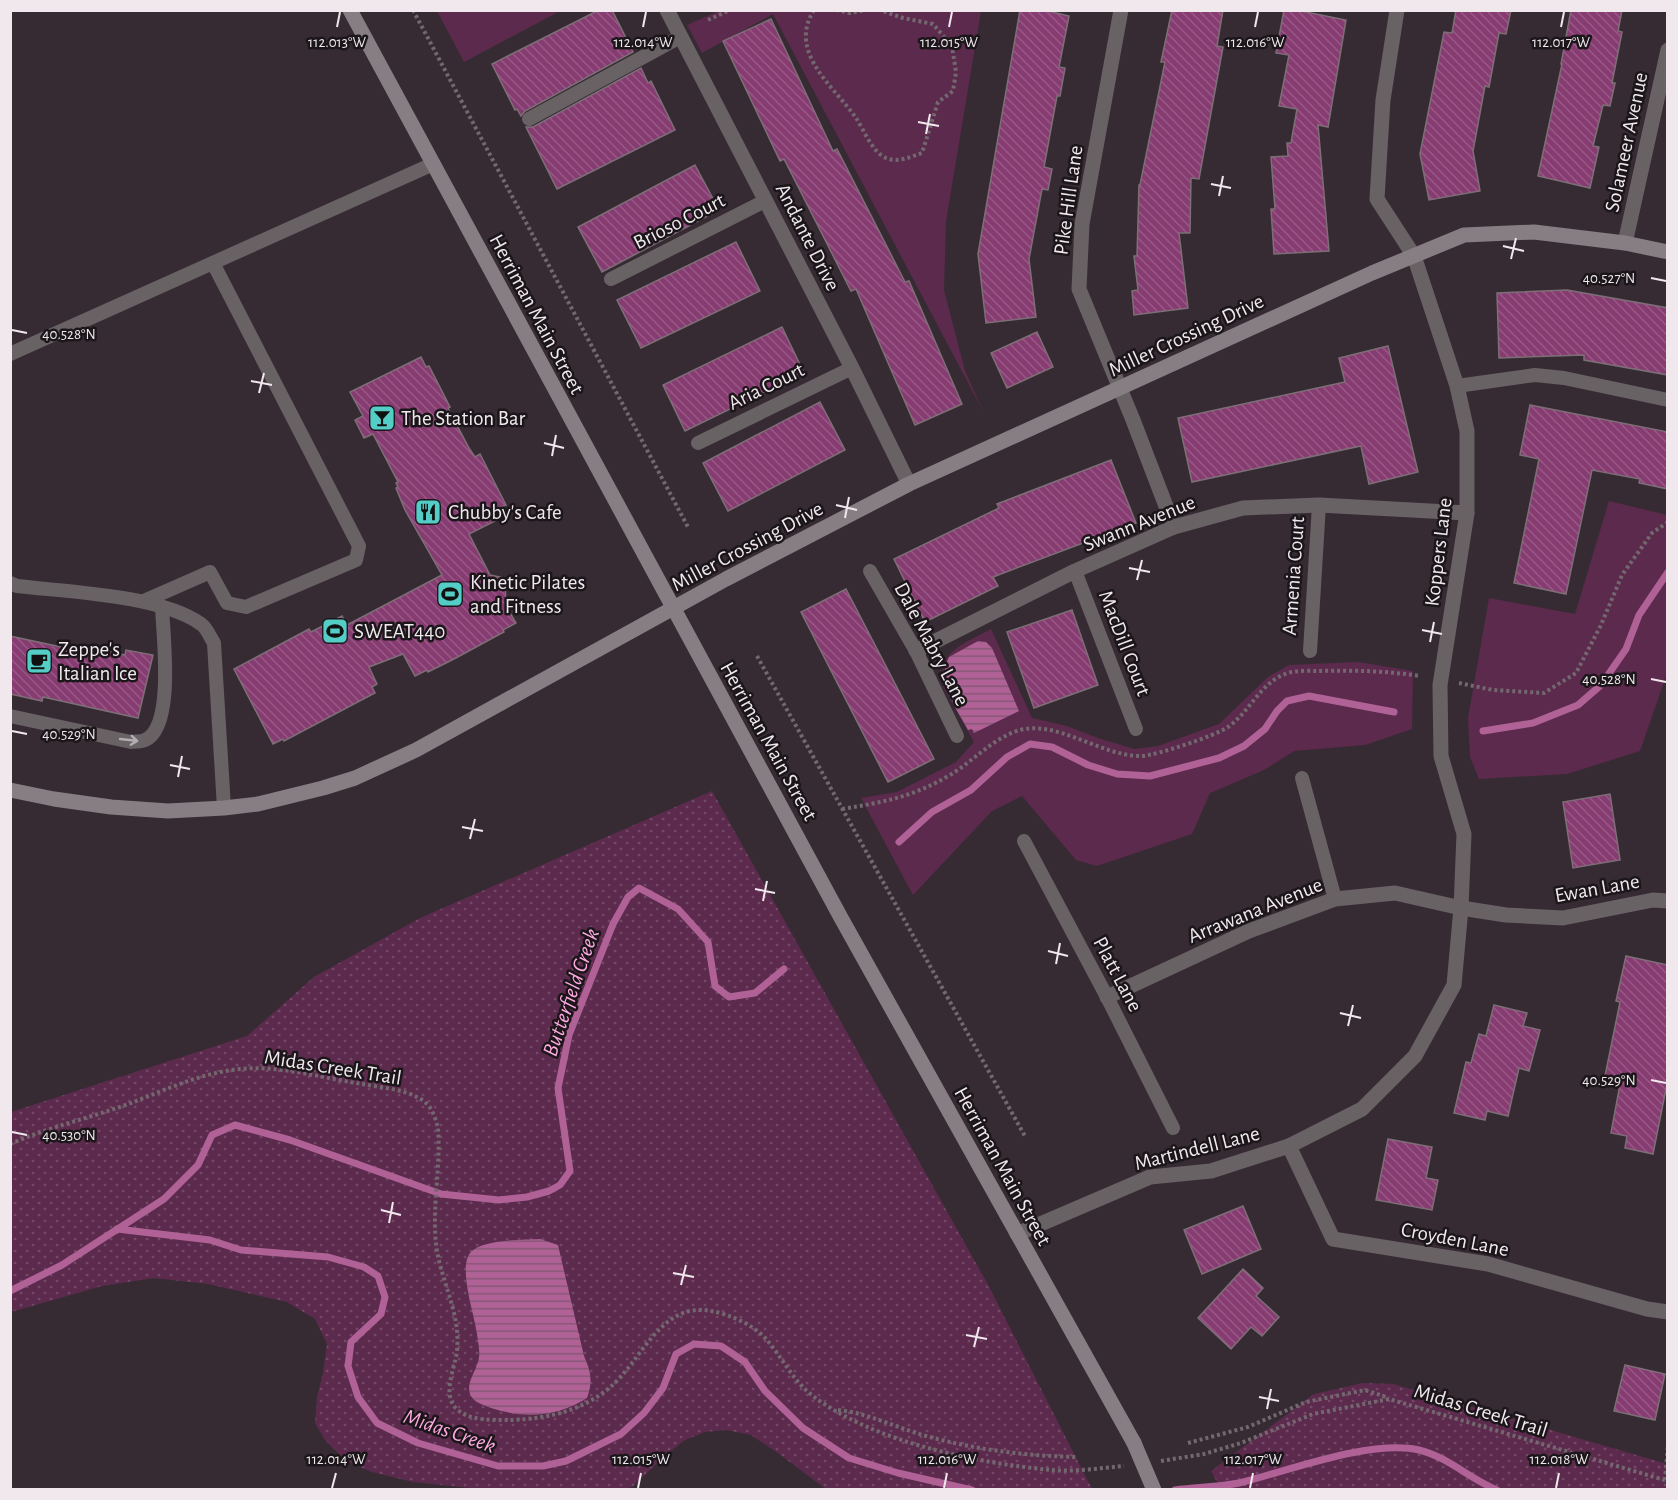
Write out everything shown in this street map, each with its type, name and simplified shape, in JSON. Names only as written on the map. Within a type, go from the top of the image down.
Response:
[{"type":"street","name":"Herriman Main Street","points":[[351,10],[673,609],[1134,1443],[1154,1490]]},
{"type":"street","name":"Andante Drive","points":[[666,10],[852,368],[909,484]]},
{"type":"street","name":"Pike Hill Lane","points":[[1121,10],[1082,224],[1079,289],[1174,527]]},
{"type":"street","name":"Koppers Lane","points":[[1289,1146],[1362,1109],[1415,1056],[1454,985],[1461,908],[1464,834],[1441,756],[1440,685],[1467,513],[1467,431],[1457,386],[1414,256],[1377,199],[1383,100],[1397,10]]},
{"type":"street","name":"Solameer Avenue","points":[[1625,243],[1668,50]]},
{"type":"street","name":"Miller Crossing Drive","points":[[10,790],[111,807],[168,811],[224,808],[269,802],[355,778],[386,765],[909,484],[1414,256],[1464,236],[1534,232],[1625,243],[1668,252]]},
{"type":"street","name":"Swann Avenue","points":[[916,651],[1075,571],[1174,527],[1243,508],[1319,505],[1467,513]]},
{"type":"street","name":"Arrawana Avenue","points":[[1107,997],[1249,932],[1335,899],[1395,893],[1461,908]]},
{"type":"street","name":"Ewan Lane","points":[[1461,908],[1506,915],[1563,918],[1653,900],[1668,901]]},
{"type":"street","name":"Martindell Lane","points":[[1017,1234],[1150,1178],[1210,1171],[1289,1146]]},
{"type":"street","name":"Croyden Lane","points":[[1289,1146],[1333,1239],[1488,1264],[1647,1309],[1668,1312]]},
{"type":"lane","points":[[529,118],[680,37]]},
{"type":"lane","points":[[10,354],[433,164]]},
{"type":"lane","name":"Brioso Court","points":[[611,279],[765,201]]},
{"type":"lane","points":[[144,601],[210,572],[227,603],[246,607],[356,560],[360,546],[213,263]]},
{"type":"lane","name":"Aria Court","points":[[698,443],[852,368]]},
{"type":"lane","points":[[1457,386],[1535,375],[1564,378],[1668,400]]},
{"type":"lane","name":"Armenia Court","points":[[1310,651],[1319,505]]},
{"type":"lane","name":"Dale Mabry Lane","points":[[870,571],[916,651],[957,736]]},
{"type":"lane","name":"MacDill Court","points":[[1075,571],[1136,729]]},
{"type":"lane","points":[[10,583],[17,586],[144,601],[182,613],[203,626],[214,643],[224,808]]},
{"type":"lane","points":[[10,716],[131,742],[144,741],[161,722],[165,699],[162,607]]},
{"type":"lane","points":[[1302,778],[1335,899]]},
{"type":"lane","name":"Platt Lane","points":[[1024,842],[1107,997],[1173,1128]]},
{"type":"path","points":[[413,10],[688,529]]},
{"type":"path","points":[[708,20],[730,10]]},
{"type":"path","points":[[814,10],[808,20],[805,41],[816,68],[831,90],[854,116],[876,149],[886,158],[904,160],[922,153],[938,102],[953,91],[957,72],[952,46],[933,24],[903,18],[880,10]]},
{"type":"path","points":[[836,10],[850,13],[866,10]]},
{"type":"path","points":[[1459,683],[1493,690],[1544,693],[1576,673],[1601,625],[1622,575],[1652,533],[1668,522]]},
{"type":"path","points":[[757,656],[1026,1138]]},
{"type":"path","name":"Midas Creek Trail","points":[[10,1144],[50,1128],[122,1106],[191,1079],[224,1071],[256,1068],[394,1089],[427,1104],[438,1128],[435,1217],[437,1251],[453,1306],[456,1327],[457,1348],[449,1390],[450,1399],[459,1412],[471,1417],[503,1420],[531,1419],[571,1410],[591,1401],[622,1376],[657,1330],[666,1322],[677,1315],[701,1310],[721,1314],[758,1330],[806,1390],[858,1422]]},
{"type":"path","name":"Midas Creek Trail","points":[[1188,1443],[1248,1427],[1306,1402],[1365,1390],[1666,1480]]},
{"type":"path","name":"Midas Creek Trail","points":[[1370,1402],[1389,1399]]},
{"type":"path","name":"Midas Creek Trail","points":[[836,1410],[856,1412],[897,1428],[968,1446],[997,1451],[1077,1457]]},
{"type":"path","points":[[1666,1480],[1668,1445]]},
{"type":"shaded area","points":[[721,10],[981,11],[946,221],[944,290],[965,371],[983,411],[773,14],[702,53],[687,25]]},
{"type":"shaded area","points":[[437,11],[560,11],[464,62]]},
{"type":"shaded area","points":[[1609,501],[1667,515],[1667,673],[1640,751],[1567,774],[1479,779],[1470,757],[1468,718],[1489,598],[1575,614]]},
{"type":"shaded area","points":[[991,629],[1032,718],[1067,726],[1134,749],[1158,746],[1219,724],[1268,677],[1289,665],[1358,662],[1413,671],[1412,729],[1365,745],[1294,751],[1264,770],[1210,793],[1192,834],[1097,866],[1076,860],[1022,796],[992,811],[913,895],[861,798],[897,792],[956,762],[974,742],[943,687],[942,674],[948,656],[963,644]]},
{"type":"shaded area","points":[[978,641],[986,642],[992,648],[1019,711],[974,733],[972,729],[968,730],[953,704],[945,676],[949,657]]},
{"type":"shaded area","points":[[712,791],[987,1283],[1092,1489],[826,1489],[751,1435],[726,1430],[705,1432],[685,1440],[632,1487],[615,1490],[489,1490],[413,1482],[372,1472],[346,1461],[325,1440],[315,1423],[317,1397],[327,1344],[315,1319],[287,1302],[208,1284],[154,1278],[102,1286],[11,1312],[11,1112],[247,1036],[314,977],[420,918]]},
{"type":"shaded area","points":[[540,1239],[558,1245],[584,1356],[590,1372],[590,1387],[587,1398],[564,1409],[528,1415],[503,1412],[480,1404],[469,1391],[479,1352],[466,1281],[467,1260],[475,1248],[483,1245],[503,1241]]},
{"type":"shaded area","points":[[1363,1383],[1393,1384],[1667,1464],[1667,1489],[1221,1489],[1211,1471],[1314,1394]]},
{"type":"building","points":[[599,10],[612,10],[633,52],[525,111],[521,116],[517,109],[515,110],[492,64]]},
{"type":"building","points":[[1020,10],[1044,10],[1069,16],[1059,67],[1065,68],[1060,96],[1057,96],[1044,167],[1052,169],[1048,190],[1042,189],[1029,259],[1036,317],[986,323],[978,254]]},
{"type":"building","points":[[1172,10],[1223,10],[1217,46],[1223,47],[1199,179],[1191,178],[1190,233],[1179,233],[1188,308],[1134,315],[1132,291],[1138,290],[1134,256],[1137,256],[1139,185],[1165,62],[1161,62]]},
{"type":"building","points":[[1284,10],[1296,10],[1346,20],[1328,127],[1318,125],[1329,251],[1274,254],[1271,209],[1275,209],[1271,157],[1288,156],[1287,143],[1291,143],[1297,109],[1279,106],[1289,55],[1276,53]]},
{"type":"building","points":[[1456,10],[1511,10],[1506,34],[1499,33],[1489,87],[1485,86],[1473,151],[1480,191],[1429,200],[1420,154],[1444,32],[1452,33]]},
{"type":"building","points":[[1571,10],[1622,10],[1618,31],[1622,32],[1612,83],[1615,83],[1610,106],[1603,105],[1593,146],[1599,147],[1590,188],[1538,176]]},
{"type":"building","points":[[771,19],[833,151],[837,149],[905,282],[909,281],[962,404],[915,425],[856,289],[851,291],[784,159],[780,161],[723,41]]},
{"type":"building","points":[[641,68],[648,83],[651,81],[675,130],[557,189],[526,127],[533,127]]},
{"type":"building","points":[[695,165],[719,210],[602,272],[578,227]]},
{"type":"building","points":[[736,242],[760,291],[641,348],[617,300]]},
{"type":"building","points":[[1567,290],[1668,308],[1668,375],[1584,360],[1584,355],[1499,358],[1497,293]]},
{"type":"building","points":[[782,327],[804,373],[685,431],[663,385]]},
{"type":"building","points":[[1037,332],[1053,367],[1007,388],[991,353]]},
{"type":"building","points":[[1388,346],[1418,472],[1369,484],[1361,446],[1192,482],[1178,418],[1345,382],[1339,358]]},
{"type":"building","points":[[421,357],[426,367],[429,366],[469,448],[475,457],[480,454],[506,505],[501,507],[505,516],[469,534],[490,575],[505,578],[506,606],[516,623],[454,659],[415,676],[403,654],[369,667],[377,684],[372,687],[375,693],[284,741],[283,739],[273,744],[234,669],[309,629],[311,632],[342,616],[347,625],[442,575],[405,510],[396,488],[398,482],[373,434],[364,438],[355,420],[363,416],[350,392]]},
{"type":"building","points":[[820,402],[845,450],[728,511],[703,463]]},
{"type":"building","points":[[1530,405],[1668,432],[1668,489],[1639,483],[1640,479],[1592,470],[1566,594],[1514,583],[1539,459],[1520,455]]},
{"type":"building","points":[[1111,460],[1136,523],[993,577],[998,586],[925,622],[894,559],[999,508],[997,504]]},
{"type":"building","points":[[846,589],[934,759],[888,782],[801,612]]},
{"type":"building","points":[[1072,610],[1098,685],[1034,708],[1007,632]]},
{"type":"building","points":[[10,636],[80,651],[81,645],[125,655],[126,650],[153,655],[138,718],[43,697],[42,701],[10,694]]},
{"type":"building","points":[[1610,794],[1620,860],[1573,868],[1563,802]]},
{"type":"building","points":[[1626,956],[1668,965],[1668,1079],[1653,1154],[1625,1148],[1627,1136],[1611,1133],[1621,1079],[1605,1076],[1620,1002],[1616,1001]]},
{"type":"building","points":[[1494,1005],[1527,1013],[1523,1026],[1540,1030],[1529,1071],[1519,1068],[1508,1116],[1487,1111],[1485,1120],[1454,1113],[1466,1062],[1471,1063],[1479,1034],[1486,1036]]},
{"type":"building","points":[[1388,1139],[1432,1147],[1426,1178],[1438,1180],[1432,1210],[1376,1200]]},
{"type":"building","points":[[1243,1206],[1261,1249],[1202,1274],[1184,1230]]},
{"type":"building","points":[[1243,1269],[1263,1288],[1256,1296],[1279,1317],[1262,1336],[1251,1327],[1231,1349],[1198,1318]]},
{"type":"building","points":[[1625,1365],[1665,1374],[1655,1420],[1614,1411]]},
{"type":"waterway","name":"Butterfield Creek","points":[[1483,731],[1533,723],[1578,705],[1601,685],[1626,649],[1639,615],[1668,572]]},
{"type":"waterway","name":"Butterfield Creek","points":[[899,842],[932,812],[971,790],[1007,757],[1030,744],[1052,747],[1088,765],[1117,774],[1150,776],[1219,758],[1244,746],[1265,729],[1287,701],[1309,696],[1394,712]]},
{"type":"waterway","name":"Butterfield Creek","points":[[10,1291],[62,1265],[164,1199],[198,1165],[212,1135],[235,1125],[290,1140],[441,1194],[499,1200],[527,1197],[549,1191],[560,1185],[570,1171],[558,1088],[569,1035],[613,924],[628,897],[639,888],[678,909],[708,942],[715,986],[729,997],[755,993],[784,969]]},
{"type":"waterway","name":"Midas Creek","points":[[117,1229],[210,1240],[241,1250],[328,1257],[364,1267],[378,1276],[385,1297],[381,1314],[351,1342],[348,1366],[358,1397],[377,1423],[418,1443],[498,1466],[543,1466],[566,1461],[621,1434],[644,1413],[663,1388],[676,1354],[694,1344],[721,1346],[745,1362],[765,1391],[803,1428],[849,1458],[898,1473],[972,1490]]},
{"type":"waterway","name":"Midas Creek","points":[[1175,1490],[1239,1483],[1354,1452],[1399,1448],[1430,1453],[1497,1490]]},
{"type":"place","name":"The Station Bar","points":[[382,418]]},
{"type":"place","name":"Chubby's Cafe","points":[[428,512]]},
{"type":"place","name":"Kinetic Pilates and Fitness","points":[[450,594]]},
{"type":"place","name":"SWEAT440","points":[[335,631]]},
{"type":"place","name":"Zeppe's Italian Ice","points":[[39,661]]}]
